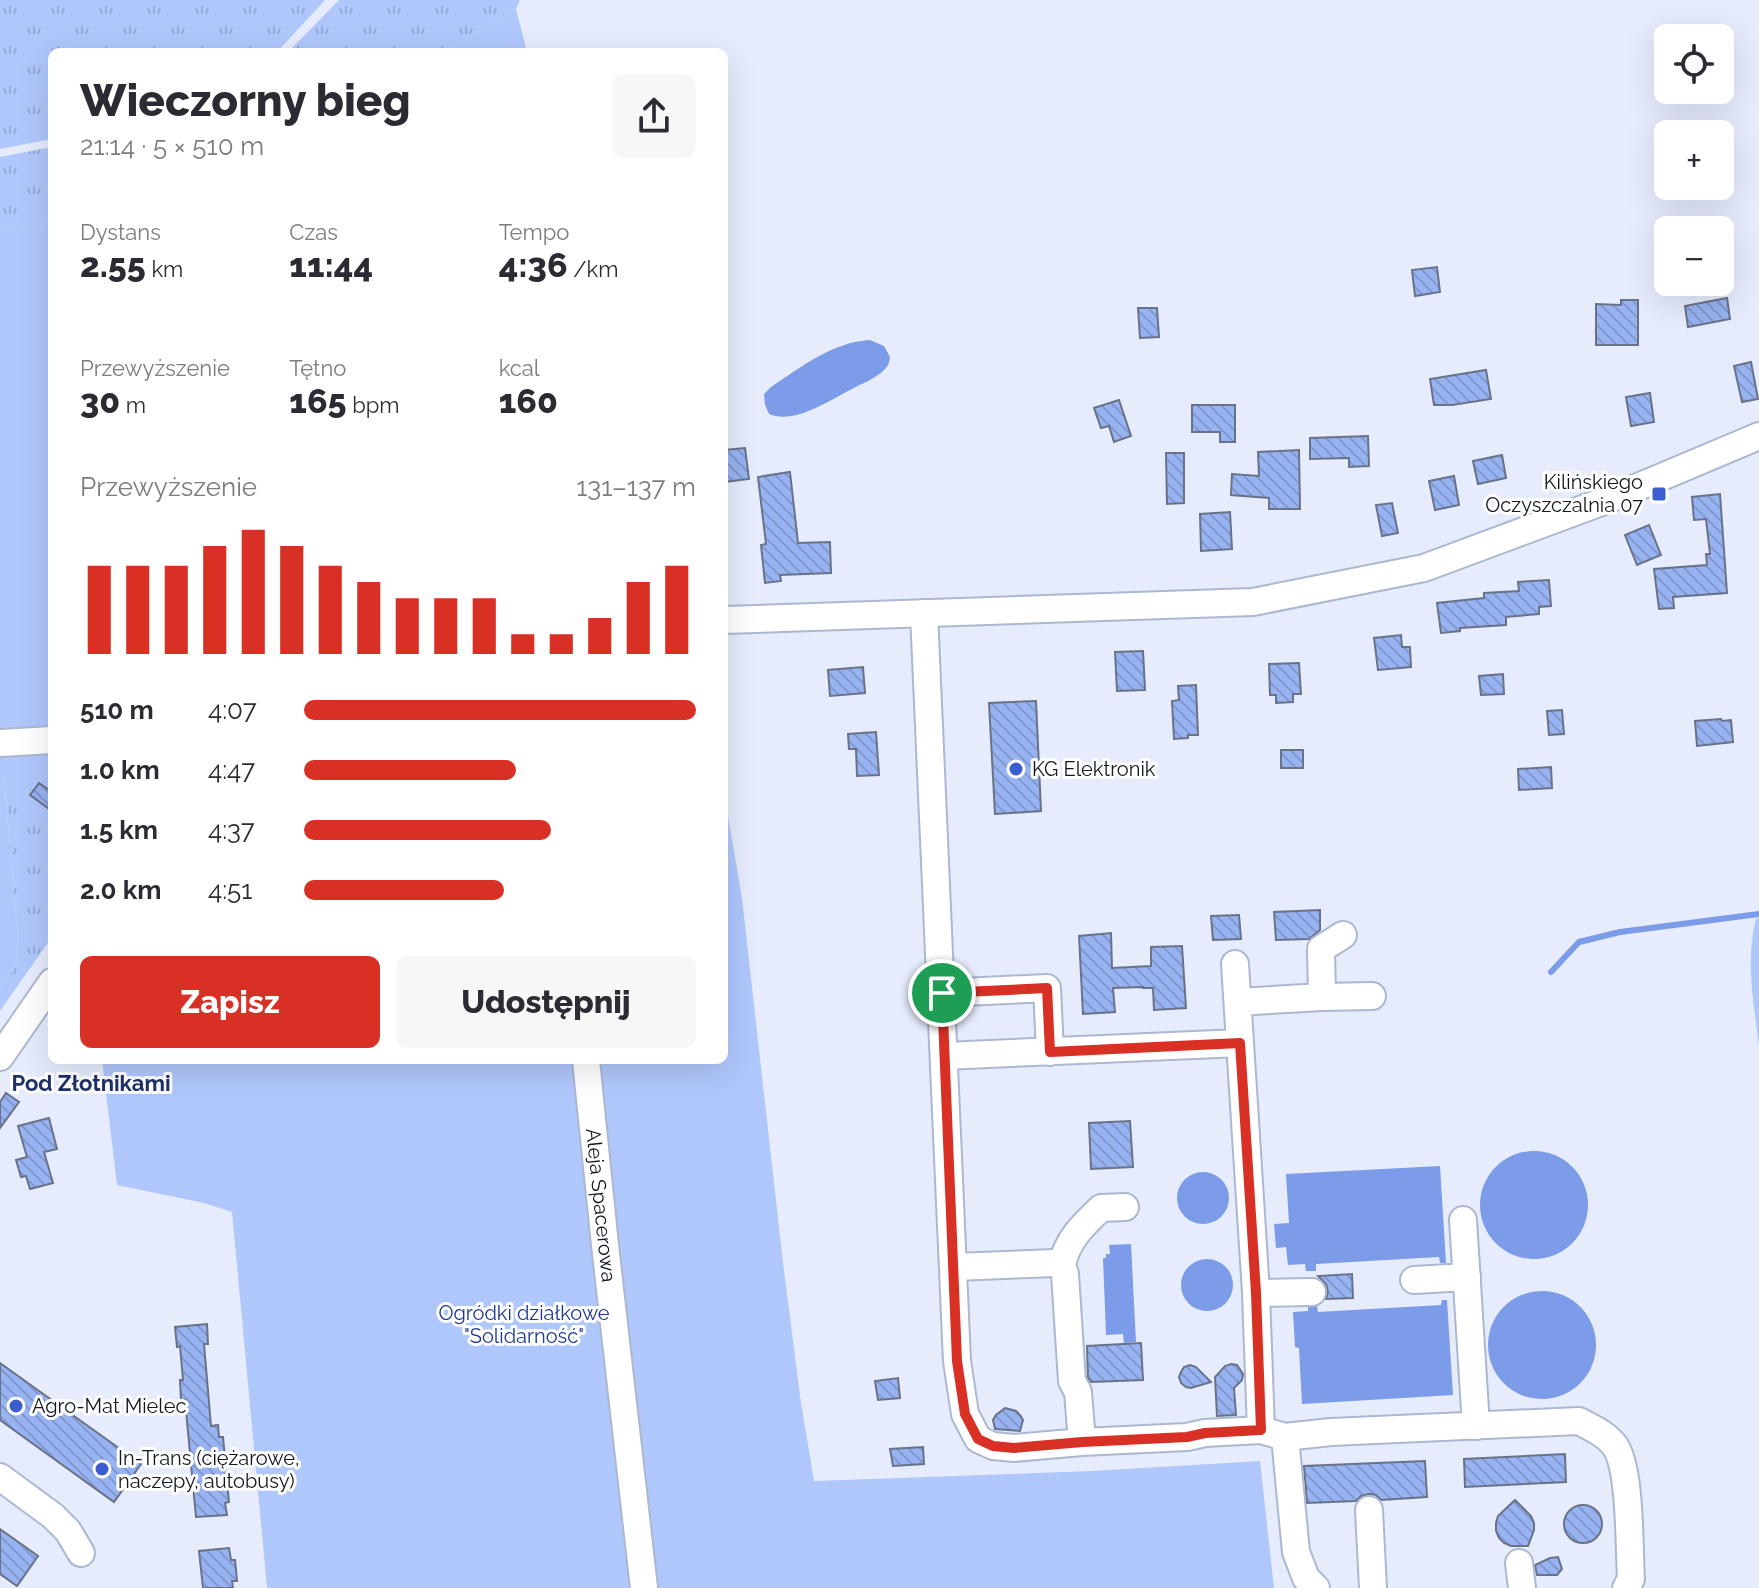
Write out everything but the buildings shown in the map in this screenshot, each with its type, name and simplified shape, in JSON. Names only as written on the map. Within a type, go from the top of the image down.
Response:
[{"type":"street","points":[[728,620],[1253,602],[1424,568],[1607,500],[1759,436]]},
{"type":"street","points":[[924,613],[959,1374],[965,1414],[978,1439],[993,1446],[1014,1448],[1187,1437],[1205,1433],[1273,1434],[1579,1421],[1599,1431],[1615,1446],[1621,1460],[1625,1477],[1631,1579],[1626,1588]]},
{"type":"street","points":[[0,743],[48,740]]},
{"type":"street","points":[[1322,997],[1321,949],[1343,935]]},
{"type":"street","points":[[1235,964],[1240,1043],[1261,1238],[1256,1293],[1273,1434],[1296,1552],[1306,1578],[1316,1588]]},
{"type":"street","points":[[0,1057],[48,988]]},
{"type":"street","points":[[942,993],[1047,988],[1050,1052]]},
{"type":"street","points":[[1238,1002],[1372,996]]},
{"type":"street","points":[[944,1056],[1240,1043]]},
{"type":"street","name":"Aleja Spacerowa","points":[[586,1064],[644,1588]]},
{"type":"street","points":[[1082,1442],[1078,1392],[1072,1381],[1062,1266],[1064,1253],[1082,1226],[1101,1208],[1125,1207]]},
{"type":"street","points":[[1463,1220],[1476,1426]]},
{"type":"street","points":[[954,1267],[1055,1263],[1062,1266]]},
{"type":"street","points":[[1414,1280],[1467,1277]]},
{"type":"street","points":[[1256,1293],[1312,1292]]},
{"type":"street","points":[[0,1477],[53,1516],[68,1531],[81,1553]]},
{"type":"street","points":[[1369,1510],[1373,1588]]},
{"type":"green space","points":[[0,0],[325,0],[281,48],[48,48],[48,140],[0,149]]},
{"type":"green space","points":[[339,0],[520,0],[516,9],[451,48],[292,48]]},
{"type":"green space","points":[[516,9],[526,48],[451,48]]},
{"type":"green space","points":[[48,148],[48,224],[0,231],[0,157]]},
{"type":"green space","points":[[48,224],[48,809],[4,778],[18,939],[16,964],[0,987],[0,231]]},
{"type":"green space","points":[[4,777],[48,809],[48,943],[0,1011],[0,987],[16,964],[18,939]]},
{"type":"green space","name":"Ogródki działkowe \"Solidarność\"","points":[[728,816],[742,898],[783,1263],[814,1481],[1092,1471],[1260,1461],[1274,1588],[267,1588],[232,1212],[117,1185],[102,1064],[728,1064]]},
{"type":"green space","points":[[1759,918],[1759,1046],[1751,950],[1756,919]]},
{"type":"shaded area","points":[[870,340],[884,346],[890,357],[887,366],[878,375],[800,414],[779,417],[769,414],[764,394],[771,387],[830,350]]},
{"type":"shaded area","points":[[1534,1151],[1555,1155],[1572,1167],[1584,1184],[1588,1205],[1584,1226],[1572,1243],[1555,1255],[1534,1259],[1513,1255],[1496,1243],[1484,1226],[1480,1205],[1484,1184],[1496,1167],[1513,1155]]},
{"type":"shaded area","points":[[1440,1166],[1446,1263],[1440,1263],[1439,1257],[1316,1264],[1316,1271],[1306,1271],[1305,1264],[1288,1265],[1286,1247],[1276,1248],[1274,1224],[1289,1223],[1286,1174]]},
{"type":"shaded area","points":[[1203,1172],[1222,1179],[1229,1198],[1222,1217],[1203,1224],[1184,1217],[1177,1198],[1184,1179]]},
{"type":"shaded area","points":[[1131,1244],[1136,1342],[1124,1343],[1123,1334],[1106,1335],[1103,1258],[1110,1254],[1109,1245]]},
{"type":"shaded area","points":[[1207,1259],[1226,1266],[1233,1285],[1226,1304],[1207,1311],[1188,1304],[1181,1285],[1188,1266]]},
{"type":"shaded area","points":[[1542,1291],[1563,1295],[1580,1307],[1592,1324],[1596,1345],[1592,1366],[1580,1383],[1563,1395],[1542,1399],[1521,1395],[1504,1383],[1492,1366],[1488,1345],[1492,1324],[1504,1307],[1521,1295]]},
{"type":"shaded area","points":[[1442,1300],[1447,1300],[1453,1395],[1302,1404],[1299,1348],[1295,1347],[1293,1312],[1308,1311],[1308,1306],[1317,1306],[1318,1312],[1441,1305]]},
{"type":"waterway","points":[[1551,972],[1579,942],[1620,932],[1759,914]]},
{"type":"place","name":"Kilińskiego Oczyszczalnia 07","points":[[1659,494]]},
{"type":"place","name":"KG Elektronik","points":[[1016,769]]},
{"type":"place","name":"Agro-Mat Mielec","points":[[16,1406]]},
{"type":"place","name":"In-Trans (ciężarowe, naczepy, autobusy)","points":[[102,1469]]},
{"type":"district","name":"Pod Złotnikami","points":[[91,1083]]},
{"type":"route","points":[[1047,988],[1050,1052],[1240,1043],[1256,1293],[1261,1430],[1014,1448],[993,1446],[978,1439],[965,1414],[957,1361],[942,993],[1047,988]]}]
